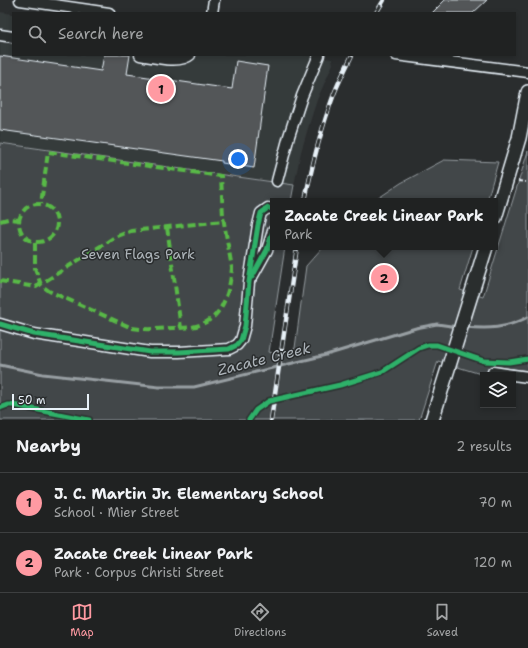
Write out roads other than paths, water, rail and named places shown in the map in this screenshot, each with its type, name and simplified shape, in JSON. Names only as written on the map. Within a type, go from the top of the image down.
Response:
[{"type":"main road","points":[[498,208],[519,138],[528,92]]},
{"type":"main road","points":[[432,420],[485,250]]},
{"type":"street","points":[[20,0],[65,3],[105,12]]},
{"type":"street","points":[[212,12],[214,0]]},
{"type":"street","points":[[0,35],[12,37]]},
{"type":"street","points":[[148,56],[179,60],[186,59],[189,56]]},
{"type":"street","points":[[277,181],[302,96],[319,56]]},
{"type":"street","points":[[404,56],[528,72]]},
{"type":"street","points":[[0,324],[34,334],[150,352],[229,349],[237,345],[241,340],[245,326],[249,282],[258,225],[261,213],[268,208],[270,208]]},
{"type":"street","points":[[249,282],[267,250],[270,240]]},
{"type":"street","points":[[516,376],[528,377]]},
{"type":"waterway","name":"Zacate Creek","points":[[464,327],[481,328],[504,326],[528,317]]},
{"type":"waterway","name":"Zacate Creek","points":[[0,365],[43,374],[159,387],[194,387],[326,355],[416,328],[437,324],[458,327]]},
{"type":"railway","points":[[377,12],[384,0]]},
{"type":"railway","points":[[306,198],[325,120],[336,89],[352,56]]},
{"type":"railway","points":[[271,420],[297,250]]},
{"type":"place","name":"J. C. Martin Jr. Elementary School","points":[[161,89]]},
{"type":"place","name":"Zacate Creek Linear Park","points":[[384,278]]},
{"type":"park label","name":"Seven Flags Park","points":[[138,254]]}]
